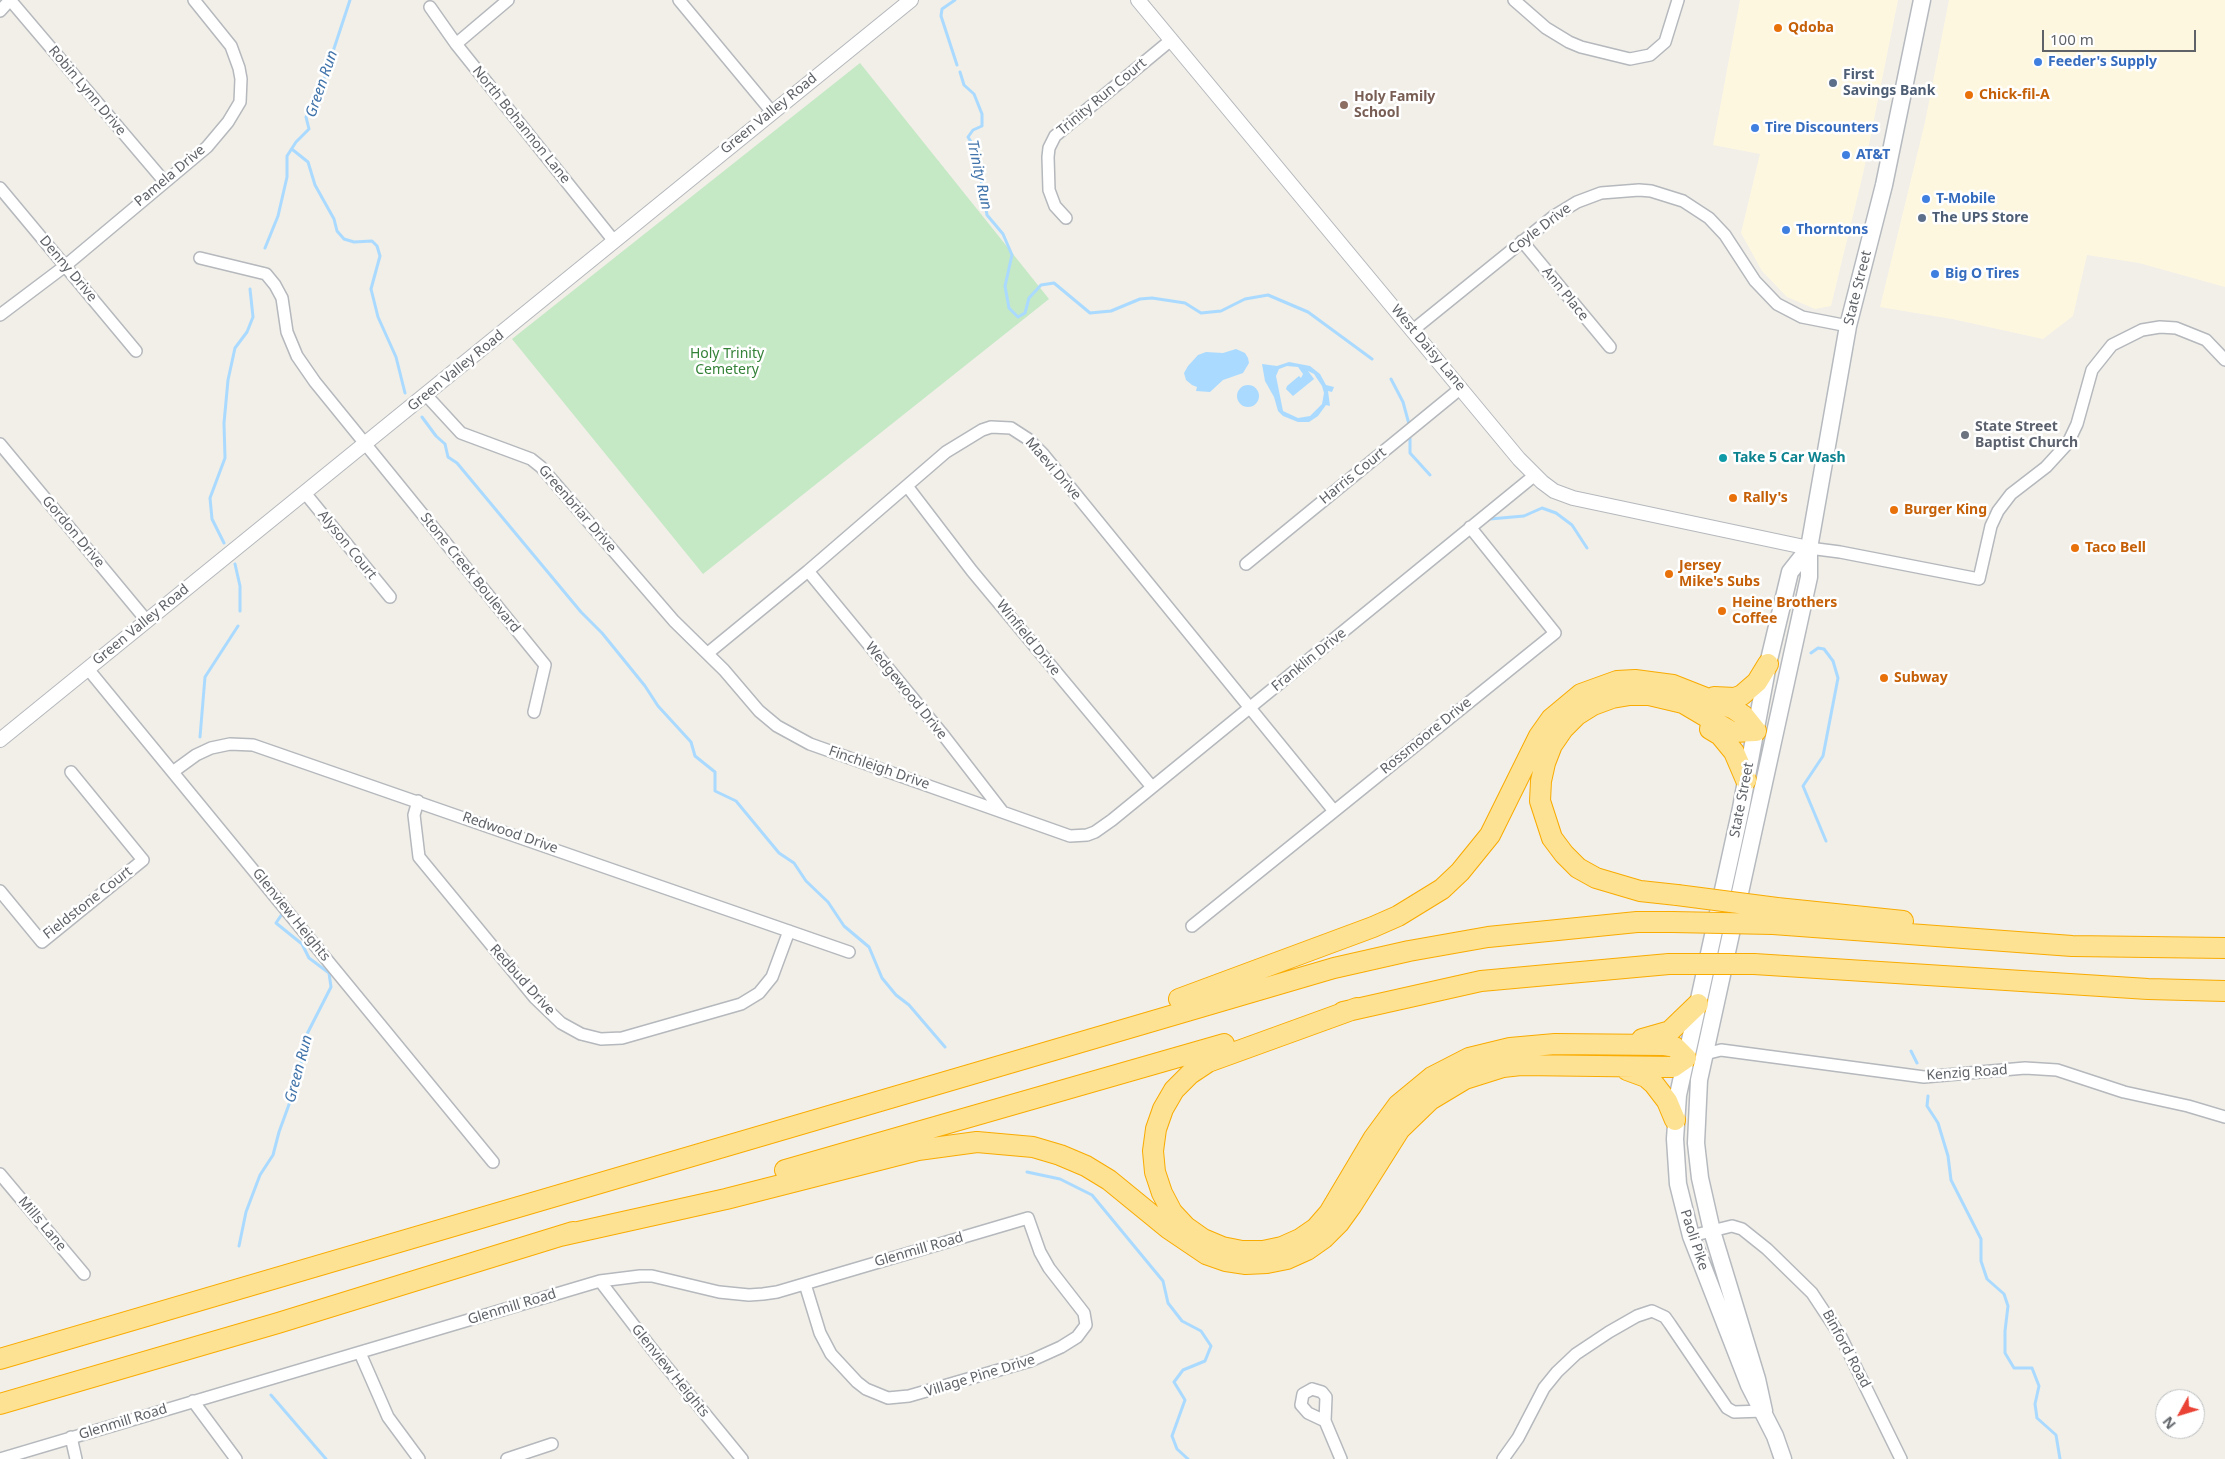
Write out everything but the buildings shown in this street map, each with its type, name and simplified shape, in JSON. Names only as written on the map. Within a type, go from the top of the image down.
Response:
[{"type":"highway","points":[[983,1070],[1089,1029],[1203,990],[1398,916],[1442,889],[1476,854],[1501,815],[1539,736],[1565,705],[1598,686],[1617,681],[1654,681],[1720,699],[1735,698],[1750,690],[1768,664]]},
{"type":"highway","points":[[1691,691],[1734,709],[1765,733]]},
{"type":"highway","points":[[1765,733],[1732,732],[1683,702],[1649,695],[1612,698],[1593,705],[1577,715],[1562,729],[1545,763],[1541,781],[1540,801],[1544,820],[1552,838],[1578,868],[1596,878],[1616,886],[1678,896],[1775,916],[2106,947],[2225,948]]},
{"type":"highway","points":[[1667,699],[1696,718],[1728,744],[1740,761],[1746,780]]},
{"type":"highway","points":[[0,1359],[1334,968],[1409,951],[1528,932],[1637,922],[1672,922],[1775,916]]},
{"type":"highway","points":[[0,1404],[560,1236],[1292,1024],[1481,981],[1669,964],[1754,964],[2138,989],[2225,991]]},
{"type":"highway","points":[[1625,1045],[1670,1031],[1698,1004]]},
{"type":"highway","points":[[1357,1008],[1208,1062],[1190,1074],[1174,1090],[1163,1109],[1156,1129],[1153,1151],[1155,1172],[1162,1193],[1172,1212],[1186,1227],[1203,1239],[1222,1247],[1249,1251],[1282,1247],[1300,1239],[1316,1228],[1329,1213],[1385,1121],[1398,1105],[1432,1077],[1469,1058],[1510,1048],[1555,1044],[1675,1047],[1695,1056]]},
{"type":"highway","points":[[1602,1068],[1673,1067],[1695,1056]]},
{"type":"highway","points":[[560,1236],[726,1199],[918,1150],[977,1142],[1006,1143],[1042,1150],[1086,1166],[1109,1180],[1169,1229],[1206,1254],[1226,1261],[1246,1264],[1267,1263],[1307,1250],[1324,1238],[1340,1223],[1400,1129],[1430,1100],[1465,1079],[1502,1068],[1541,1064],[1624,1070],[1646,1077],[1660,1091],[1675,1120]]},
{"type":"main road","name":"State Street","points":[[1695,1056],[1765,733],[1809,577],[1808,548],[1848,326],[1884,185],[1922,0]]},
{"type":"main road","name":"State Street","points":[[1695,1056],[1698,1004],[1746,780],[1765,733],[1768,664],[1790,572],[1808,548]]},
{"type":"main road","name":"Paoli Pike","points":[[1695,1056],[1675,1120],[1678,1184],[1691,1236],[1749,1385],[1764,1412],[1783,1459]]},
{"type":"main road","name":"Paoli Pike","points":[[1695,1056],[1699,1080],[1696,1143],[1700,1178],[1712,1231],[1757,1379],[1764,1412]]},
{"type":"street","name":"Pamela Drive","points":[[0,315],[65,266],[206,147],[228,122],[240,102],[241,79],[231,46],[194,0]]},
{"type":"street","points":[[456,44],[508,0]]},
{"type":"street","points":[[680,0],[772,112]]},
{"type":"street","name":"Green Valley Road","points":[[0,740],[911,0]]},
{"type":"street","name":"West Daisy Lane","points":[[1138,0],[1461,388],[1535,475],[1554,491],[1573,498],[1808,548]]},
{"type":"street","points":[[1514,0],[1546,28],[1569,42],[1581,47],[1630,59],[1650,55],[1665,42],[1678,0]]},
{"type":"street","name":"Robin Lynn Drive","points":[[10,1],[164,181]]},
{"type":"street","points":[[0,10],[10,1]]},
{"type":"street","name":"North Bohannon Lane","points":[[430,7],[456,44],[614,241]]},
{"type":"street","name":"Trinity Run Court","points":[[1066,218],[1055,206],[1049,190],[1049,148],[1055,136],[1171,40]]},
{"type":"street","name":"Denny Drive","points":[[0,188],[136,351]]},
{"type":"street","name":"Coyle Drive","points":[[1413,330],[1522,241],[1577,202],[1614,190],[1651,191],[1682,201],[1709,218],[1724,235],[1755,280],[1777,304],[1802,317],[1848,326]]},
{"type":"street","name":"Ann Place","points":[[1522,241],[1610,347]]},
{"type":"street","points":[[200,258],[266,274],[282,298],[287,332],[297,356],[315,382],[365,444]]},
{"type":"street","points":[[1808,548],[1979,579],[1991,526],[1998,511],[2011,494],[2046,467],[2068,443],[2077,424],[2092,370],[2112,345],[2126,336],[2142,330],[2160,327],[2176,328],[2206,340],[2225,360]]},
{"type":"street","name":"Harris Court","points":[[1246,564],[1461,388]]},
{"type":"street","name":"Greenbriar Drive","points":[[426,395],[461,433],[531,459],[541,466],[674,621],[708,653]]},
{"type":"street","name":"Maevi Drive","points":[[708,653],[808,571],[946,452],[973,434],[991,427],[1011,428],[1043,454],[1334,810]]},
{"type":"street","name":"Gordon Drive","points":[[0,444],[147,621]]},
{"type":"street","name":"Stone Creek Boulevard","points":[[365,444],[545,665],[534,712]]},
{"type":"street","name":"Franklin Drive","points":[[1078,836],[1095,832],[1152,788],[1535,475]]},
{"type":"street","name":"Winfield Drive","points":[[907,486],[972,571],[1152,788]]},
{"type":"street","name":"Alyson Court","points":[[304,493],[390,596]]},
{"type":"street","name":"Rossmoore Drive","points":[[1192,926],[1555,633],[1470,527]]},
{"type":"street","name":"Wedgewood Drive","points":[[808,571],[1003,812]]},
{"type":"street","name":"Finchleigh Drive","points":[[708,653],[759,711],[787,733],[854,760],[1070,836],[1078,836]]},
{"type":"street","name":"Glenview Heights","points":[[88,668],[493,1162]]},
{"type":"street","name":"Redwood Drive","points":[[174,771],[196,755],[211,748],[230,744],[253,745],[849,952]]},
{"type":"street","name":"Fieldstone Court","points":[[0,891],[42,942],[143,860],[71,772]]},
{"type":"street","name":"Redbud Drive","points":[[418,801],[414,815],[419,857],[535,998],[561,1023],[581,1034],[601,1039],[628,1037],[741,1004],[759,994],[772,977],[789,931]]},
{"type":"street","name":"Kenzig Road","points":[[1695,1056],[1722,1050],[1924,1077],[2025,1068],[2057,1070],[2124,1092],[2188,1106],[2225,1118]]},
{"type":"street","name":"Mills Lane","points":[[0,1174],[84,1274]]},
{"type":"street","name":"Glenmill Road","points":[[0,1459],[600,1281],[652,1276],[719,1292],[748,1295],[777,1292],[1028,1218]]},
{"type":"street","name":"Village Pine Drive","points":[[805,1284],[808,1300],[825,1343],[847,1374],[866,1390],[888,1398],[899,1398],[993,1373],[1041,1357],[1061,1347],[1077,1337],[1086,1325],[1084,1313],[1049,1268],[1040,1252],[1028,1218]]},
{"type":"street","name":"Binford Road","points":[[1691,1236],[1732,1226],[1742,1229],[1767,1249],[1812,1293],[1838,1331],[1901,1459]]},
{"type":"street","name":"Glenview Heights","points":[[600,1281],[652,1349],[742,1459]]},
{"type":"street","points":[[1503,1459],[1518,1438],[1544,1388],[1557,1372],[1576,1354],[1609,1332],[1637,1316],[1652,1311],[1665,1317],[1727,1408],[1734,1412],[1764,1412]]},
{"type":"street","points":[[360,1352],[388,1417],[419,1459]]},
{"type":"street","points":[[192,1401],[236,1459]]},
{"type":"street","points":[[1325,1421],[1341,1459]]},
{"type":"street","points":[[71,1438],[76,1459]]},
{"type":"street","points":[[507,1459],[552,1444]]},
{"type":"shaded area","points":[[1740,0],[1898,0],[1863,174],[1831,306],[1815,309],[1787,297],[1762,271],[1741,233],[1760,154],[1713,145]]},
{"type":"shaded area","points":[[1949,0],[2225,0],[2225,287],[2139,263],[2087,255],[2073,316],[2043,339],[1952,319],[1880,307],[1925,122]]},
{"type":"green space","name":"Holy Trinity Cemetery","points":[[860,63],[1049,299],[703,574],[512,339]]},
{"type":"water","points":[[1236,349],[1245,353],[1248,358],[1249,363],[1243,373],[1223,380],[1210,392],[1196,391],[1197,387],[1186,380],[1184,373],[1198,355],[1206,352],[1223,353]]},
{"type":"water","points":[[1289,362],[1310,366],[1320,374],[1326,385],[1334,387],[1332,392],[1328,391],[1330,406],[1326,405],[1318,416],[1309,422],[1298,422],[1283,416],[1278,411],[1274,397],[1265,381],[1262,364],[1277,366]],"holes":[[[1287,366],[1298,367],[1303,374],[1301,378],[1299,376],[1286,389],[1293,396],[1314,379],[1308,371],[1314,374],[1324,393],[1322,404],[1310,416],[1298,418],[1283,411],[1276,376],[1279,369]]]},
{"type":"water","points":[[1248,385],[1256,388],[1259,396],[1256,404],[1248,407],[1240,404],[1237,396],[1240,388]]},
{"type":"waterway","name":"Green Run","points":[[265,248],[278,216],[287,177],[287,156],[296,142],[309,129],[306,117],[317,100],[350,0]]},
{"type":"waterway","name":"Trinity Run","points":[[955,0],[942,9],[941,16],[957,65]]},
{"type":"waterway","name":"Trinity Run","points":[[960,72],[964,85],[974,94],[982,114],[982,126],[973,130],[968,137],[976,150],[987,215],[1003,234],[1012,255],[1005,286],[1009,308],[1018,317],[1025,313],[1029,298],[1041,285],[1054,283],[1090,313],[1111,311],[1140,299],[1152,298],[1185,303],[1201,313],[1221,311],[1245,299],[1268,295],[1308,312],[1372,359]]},
{"type":"waterway","points":[[293,150],[308,162],[315,185],[334,219],[337,231],[344,239],[354,242],[372,241],[377,246],[380,256],[371,289],[378,317],[396,357],[405,393]]},
{"type":"waterway","name":"Green Run","points":[[224,543],[212,519],[210,498],[225,458],[224,423],[228,380],[235,348],[247,332],[253,317],[250,289]]},
{"type":"waterway","name":"Trinity Run","points":[[1391,379],[1403,402],[1409,424]]},
{"type":"waterway","points":[[422,417],[436,436],[445,444],[448,457],[457,463],[581,612],[602,633],[645,686],[658,706],[691,742],[695,756],[715,772],[715,791],[736,801],[779,853],[794,863],[806,881],[828,902],[844,926],[869,947],[882,978],[896,995],[909,1005],[945,1047]]},
{"type":"waterway","name":"Trinity Run","points":[[1410,438],[1410,453],[1430,475]]},
{"type":"waterway","name":"Trinity Run","points":[[1490,519],[1524,516],[1542,508],[1556,513],[1572,525],[1587,548]]},
{"type":"waterway","name":"Green Run","points":[[235,564],[240,586],[240,611]]},
{"type":"waterway","name":"Green Run","points":[[200,737],[205,677],[238,626]]},
{"type":"waterway","name":"Trinity Run","points":[[1811,653],[1818,648],[1824,649],[1833,661],[1838,678],[1823,756],[1803,786],[1826,841]]},
{"type":"waterway","name":"Green Run","points":[[239,1246],[246,1212],[260,1175],[273,1155],[279,1132],[299,1077],[305,1038],[331,987],[329,973],[309,958],[302,944],[276,923],[282,914]]},
{"type":"waterway","name":"Trinity Run","points":[[1911,1051],[1917,1063]]},
{"type":"waterway","name":"Trinity Run","points":[[1928,1096],[1927,1106],[1938,1123],[1948,1156],[1951,1180],[1981,1239],[1981,1261],[1987,1279],[2004,1294],[2008,1306],[2005,1353],[2014,1368],[2032,1368],[2039,1386],[2035,1404],[2037,1418],[2056,1435],[2060,1459]]},
{"type":"waterway","points":[[1027,1172],[1060,1179],[1092,1195],[1163,1281],[1168,1303],[1182,1321],[1201,1331],[1211,1346],[1205,1361],[1183,1370],[1174,1382],[1185,1400],[1172,1436],[1177,1449],[1188,1459]]},
{"type":"waterway","name":"Green Run","points":[[271,1395],[326,1459]]},
{"type":"place","name":"Qdoba","points":[[1778,28]]},
{"type":"place","name":"Feeder's Supply","points":[[2038,62]]},
{"type":"place","name":"First Savings Bank","points":[[1833,83]]},
{"type":"place","name":"Chick-fil-A","points":[[1969,95]]},
{"type":"place","name":"Holy Family School","points":[[1344,105]]},
{"type":"place","name":"Tire Discounters","points":[[1755,128]]},
{"type":"place","name":"AT&T","points":[[1846,155]]},
{"type":"place","name":"T-Mobile","points":[[1926,199]]},
{"type":"place","name":"The UPS Store","points":[[1922,218]]},
{"type":"place","name":"Thorntons","points":[[1786,230]]},
{"type":"place","name":"Big O Tires","points":[[1935,274]]},
{"type":"place","name":"State Street Baptist Church","points":[[1965,435]]},
{"type":"place","name":"Take 5 Car Wash","points":[[1723,458]]},
{"type":"place","name":"Rally's","points":[[1733,498]]},
{"type":"place","name":"Burger King","points":[[1894,510]]},
{"type":"place","name":"Taco Bell","points":[[2075,548]]},
{"type":"place","name":"Jersey Mike's Subs","points":[[1669,574]]},
{"type":"place","name":"Heine Brothers Coffee","points":[[1722,611]]},
{"type":"place","name":"Subway","points":[[1884,678]]}]
